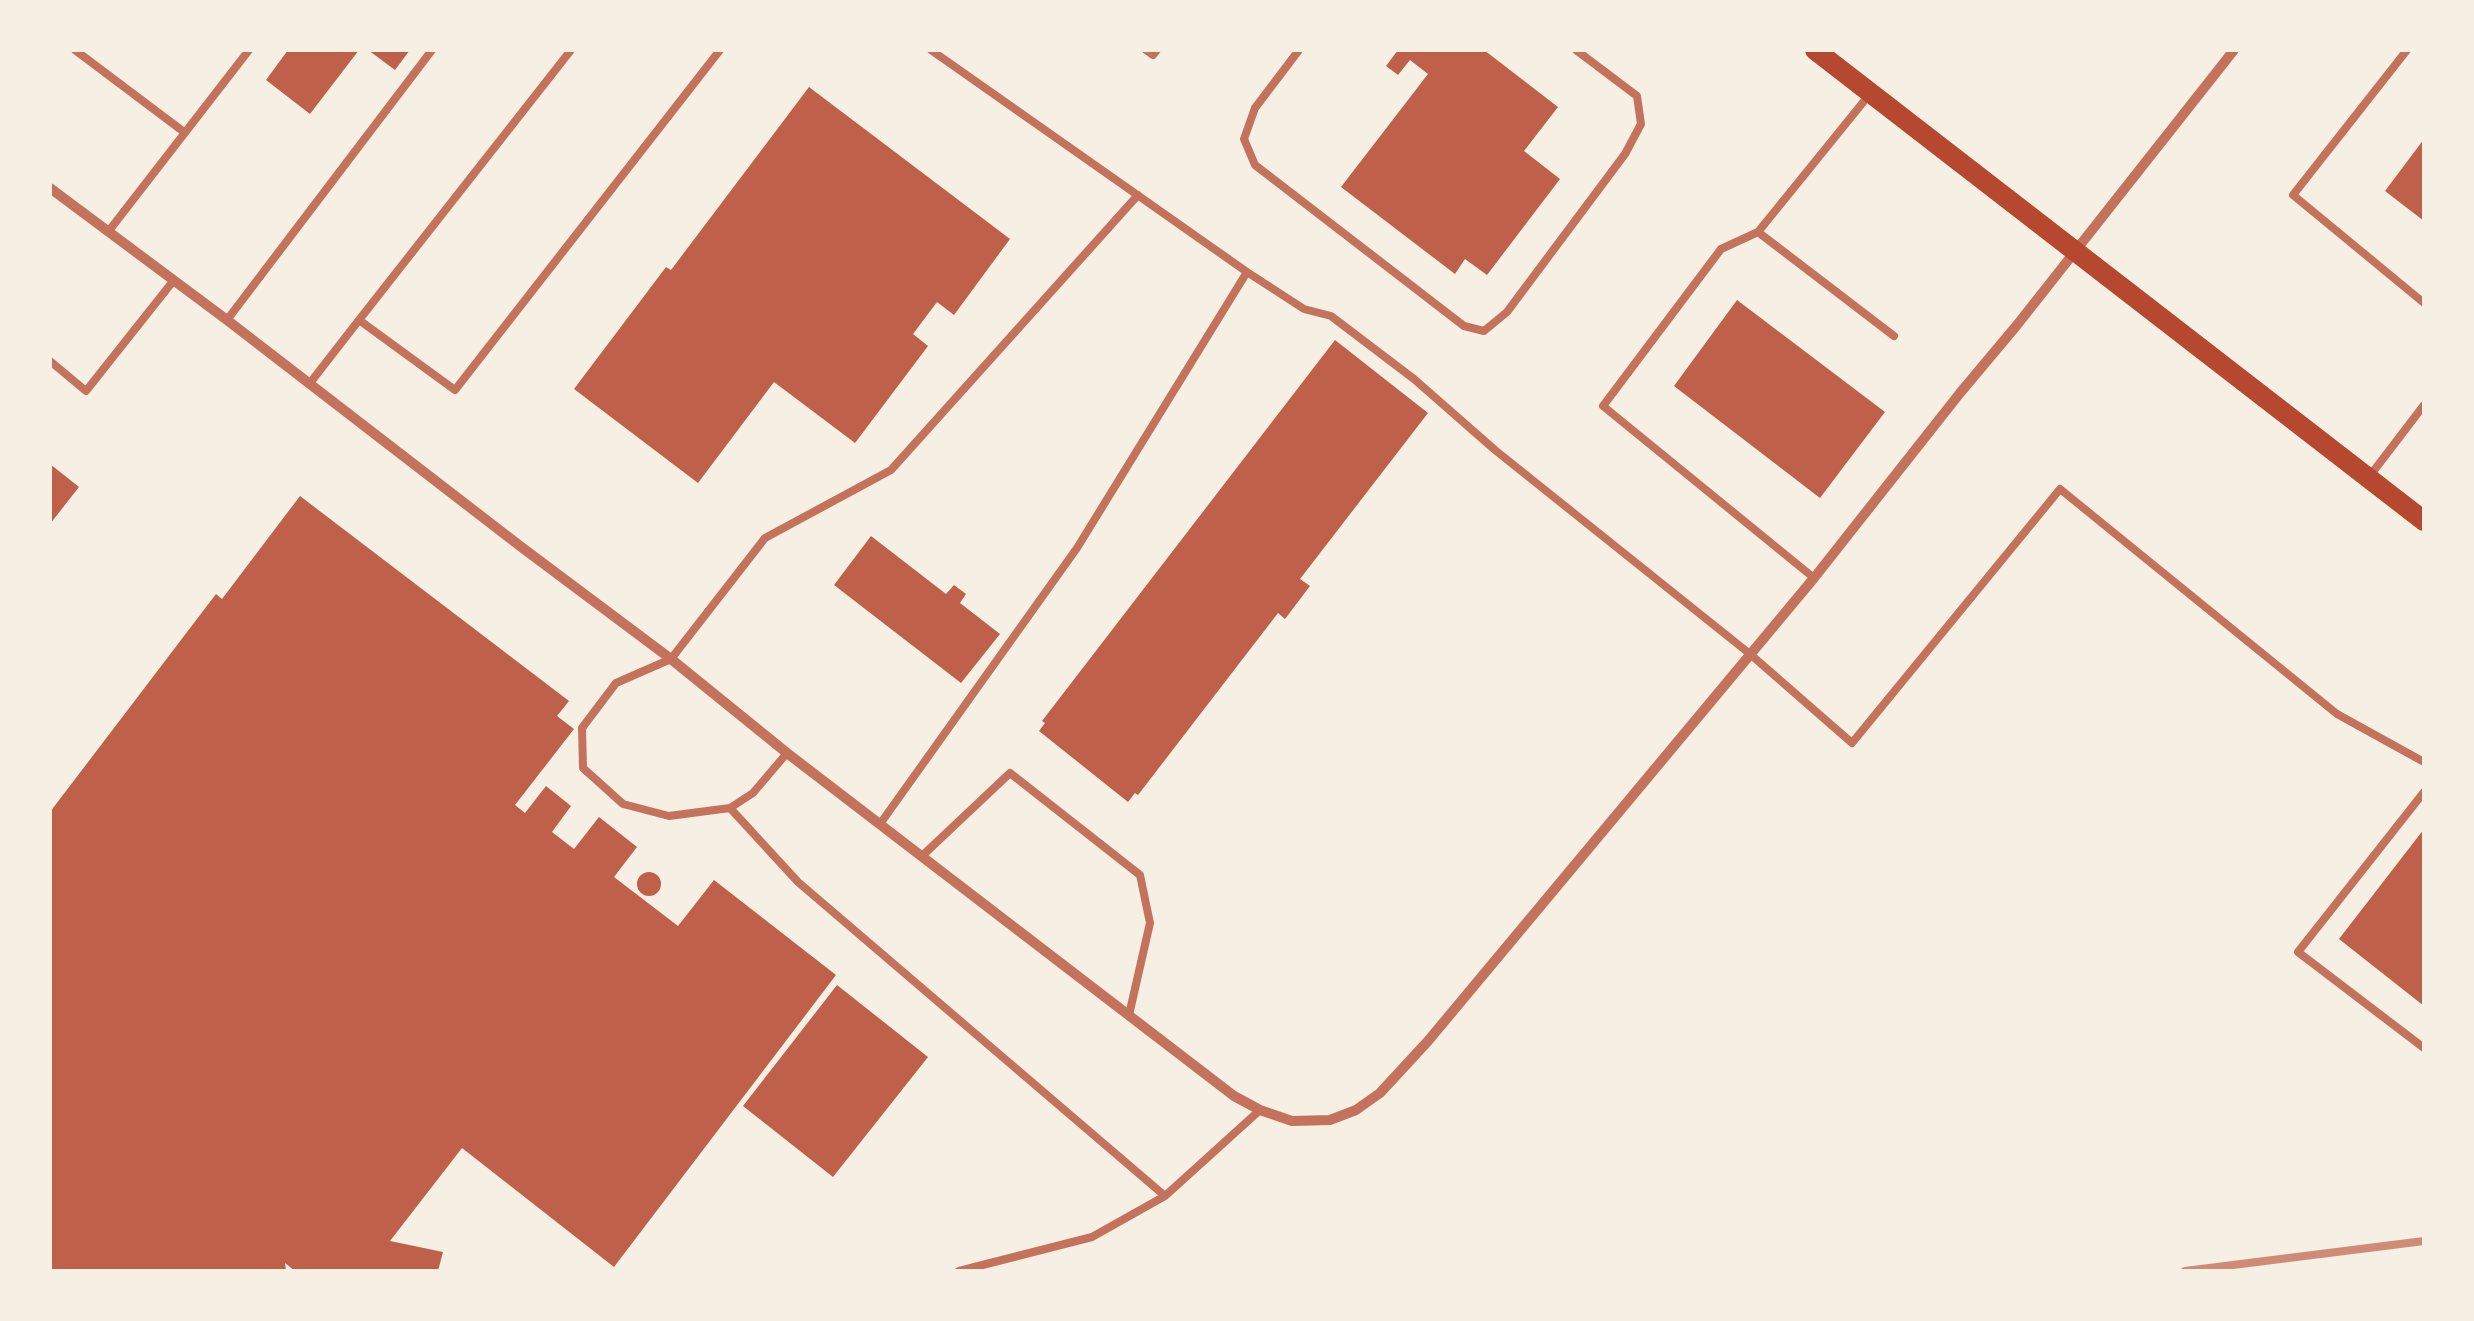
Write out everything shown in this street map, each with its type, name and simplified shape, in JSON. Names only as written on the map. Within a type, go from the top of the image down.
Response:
[{"type":"main road","points":[[1815,50],[2424,520]]},
{"type":"street","points":[[50,188],[671,658],[788,753],[1234,1096],[1292,1121],[1330,1120],[1368,1102],[1407,1066],[1814,578],[2234,50]]},
{"type":"lane","points":[[74,50],[184,132]]},
{"type":"lane","points":[[108,232],[248,50]]},
{"type":"lane","points":[[228,320],[432,50]]},
{"type":"lane","points":[[310,383],[572,50]]},
{"type":"lane","points":[[360,320],[455,390],[720,50]]},
{"type":"lane","points":[[931,50],[1247,272],[1304,309],[1331,316],[1414,379],[1495,450],[1750,654],[1852,743],[2060,488],[2337,714],[2424,762]]},
{"type":"lane","points":[[1146,50],[1153,55],[1157,50]]},
{"type":"lane","points":[[1298,50],[1255,108],[1244,139],[1255,165],[1464,326],[1484,330],[1508,312],[1625,154],[1641,124],[1637,96],[1576,50]]},
{"type":"lane","points":[[2407,50],[2293,195],[2424,303]]},
{"type":"lane","points":[[1814,578],[1603,406],[1721,249],[1758,232],[1871,93]]},
{"type":"lane","points":[[788,753],[753,793],[730,808],[669,816],[624,804],[583,768],[582,728],[616,683],[671,658],[764,538],[891,470],[1138,194]]},
{"type":"lane","points":[[1758,232],[1894,336]]},
{"type":"lane","points":[[880,824],[1077,548],[1247,272]]},
{"type":"lane","points":[[50,361],[86,390],[174,280]]},
{"type":"lane","points":[[2369,478],[2424,406]]},
{"type":"lane","points":[[922,856],[1010,773],[1140,876],[1150,923],[1129,1016]]},
{"type":"lane","points":[[2424,792],[2298,952],[2424,1048]]},
{"type":"lane","points":[[730,808],[798,882],[1165,1196]]},
{"type":"lane","points":[[959,1271],[1092,1237],[1165,1196],[1260,1110]]},
{"type":"building","points":[[288,50],[359,50],[310,114],[266,80]]},
{"type":"building","points":[[368,50],[410,50],[395,70]]},
{"type":"building","points":[[1398,50],[1484,50],[1558,107],[1524,151],[1560,179],[1487,275],[1465,259],[1455,274],[1341,187],[1428,74],[1410,60],[1398,75],[1386,66]]},
{"type":"building","points":[[809,87],[1010,239],[954,315],[937,302],[913,334],[928,346],[855,443],[774,382],[698,483],[574,389],[666,267],[671,270]]},
{"type":"building","points":[[2424,139],[2424,221],[2385,191]]},
{"type":"building","points":[[1737,300],[1885,412],[1820,498],[1674,386]]},
{"type":"building","points":[[1335,340],[1428,413],[1300,579],[1310,586],[1285,619],[1278,613],[1138,795],[1135,793],[1128,802],[1039,731],[1045,723],[1042,721]]},
{"type":"building","points":[[50,464],[79,487],[50,524]]},
{"type":"building","points":[[300,496],[569,701],[557,716],[574,729],[515,805],[525,813],[546,786],[571,806],[552,832],[574,849],[599,817],[637,847],[614,877],[678,926],[714,880],[836,975],[614,1267],[462,1148],[390,1241],[443,1252],[438,1271],[295,1271],[285,1263],[286,1271],[50,1271],[50,812],[216,594],[222,599]]},
{"type":"building","points":[[871,536],[946,594],[954,585],[966,594],[960,603],[1000,634],[961,683],[834,585]]},
{"type":"building","points":[[2424,829],[2424,1006],[2339,939]]},
{"type":"building","points":[[649,872],[661,884],[649,896],[637,884]]},
{"type":"building","points":[[837,985],[928,1057],[833,1177],[743,1106]]},
{"type":"railway","points":[[2185,1271],[2424,1241]]}]
